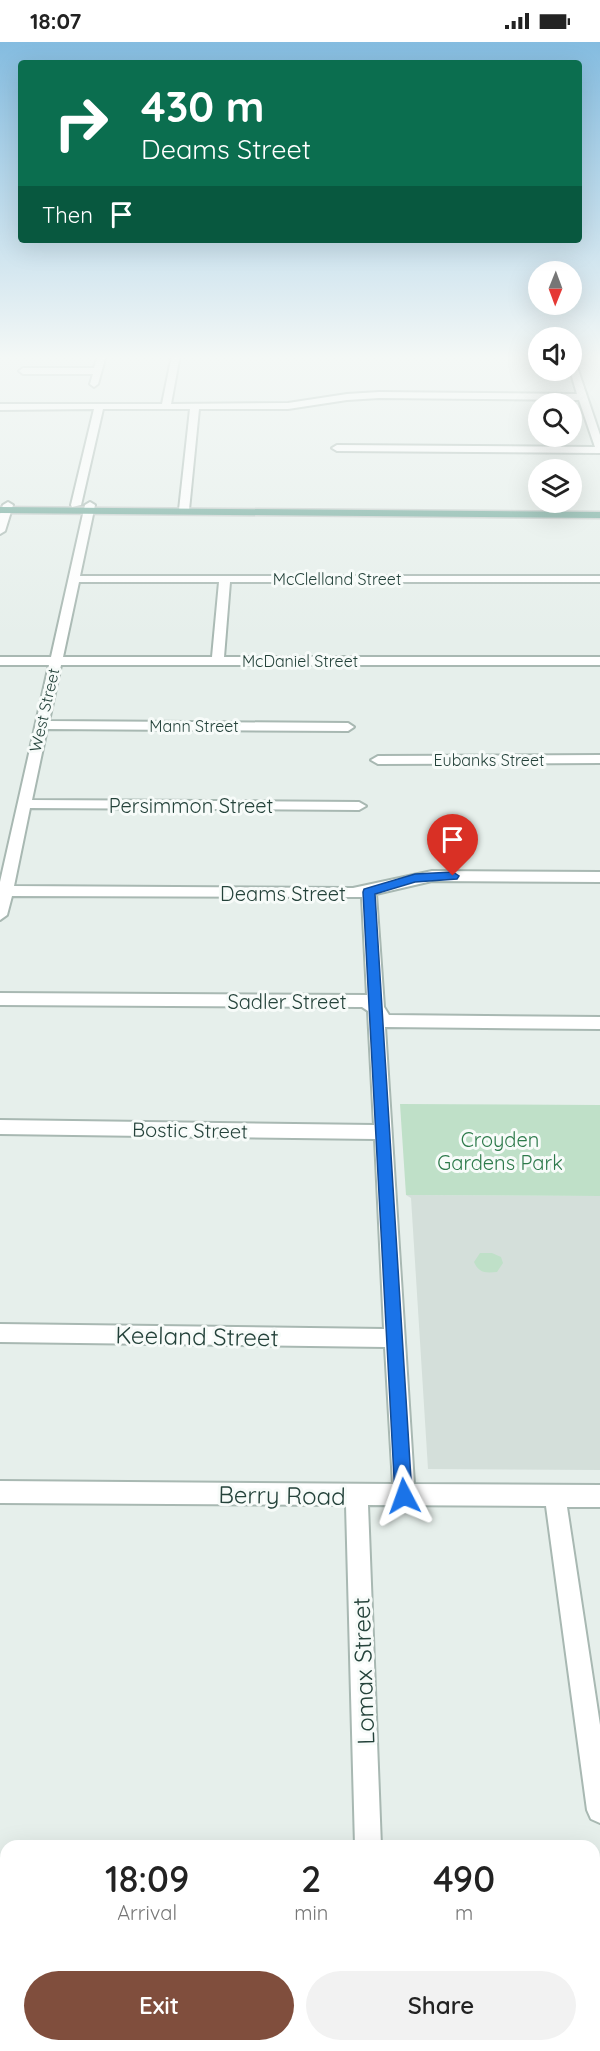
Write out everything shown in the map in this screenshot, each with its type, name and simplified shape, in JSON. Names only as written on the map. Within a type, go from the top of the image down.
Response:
[{"type":"main road","points":[[3,508],[76,505],[89,508]]},
{"type":"main road","points":[[3,508],[528,511]]},
{"type":"main road","points":[[582,510],[600,509]]},
{"type":"main road","points":[[570,513],[600,515]]},
{"type":"street","points":[[76,505],[89,449]]},
{"type":"street","points":[[184,508],[190,449]]},
{"type":"street","points":[[436,449],[600,450]]},
{"type":"street","points":[[0,531],[3,508]]},
{"type":"street","name":"West Street","points":[[0,915],[3,891],[89,508]]},
{"type":"street","name":"McClelland Street","points":[[74,579],[600,579]]},
{"type":"street","points":[[218,661],[225,579]]},
{"type":"street","name":"McDaniel Street","points":[[0,661],[600,662]]},
{"type":"street","name":"Mann Street","points":[[40,725],[348,727]]},
{"type":"street","name":"Eubanks Street","points":[[378,760],[600,759]]},
{"type":"street","name":"Persimmon Street","points":[[23,804],[359,806]]},
{"type":"street","name":"Deams Street","points":[[3,891],[369,892],[408,880],[432,876],[600,877]]},
{"type":"street","points":[[369,892],[381,1132],[404,1496]]},
{"type":"street","name":"Sadler Street","points":[[0,999],[366,1001],[384,1022],[600,1023]]},
{"type":"street","name":"Bostic Street","points":[[0,1127],[381,1132]]},
{"type":"street","name":"Keeland Street","points":[[0,1333],[394,1338]]},
{"type":"street","name":"Berry Road","points":[[0,1492],[600,1496]]},
{"type":"street","name":"Lomax Street","points":[[357,1496],[369,1840]]},
{"type":"street","points":[[555,1496],[600,1810]]},
{"type":"shaded area","points":[[406,1195],[600,1196],[600,1470],[428,1469],[411,1198]]},
{"type":"green space","name":"Croyden Gardens Park","points":[[400,1104],[600,1105],[600,1196],[406,1195]]},
{"type":"green space","points":[[480,1253],[492,1253],[501,1257],[503,1263],[497,1272],[486,1272],[478,1268],[474,1262]]},
{"type":"route","points":[[404,1496],[381,1132],[369,892],[415,878],[453,876]]}]
